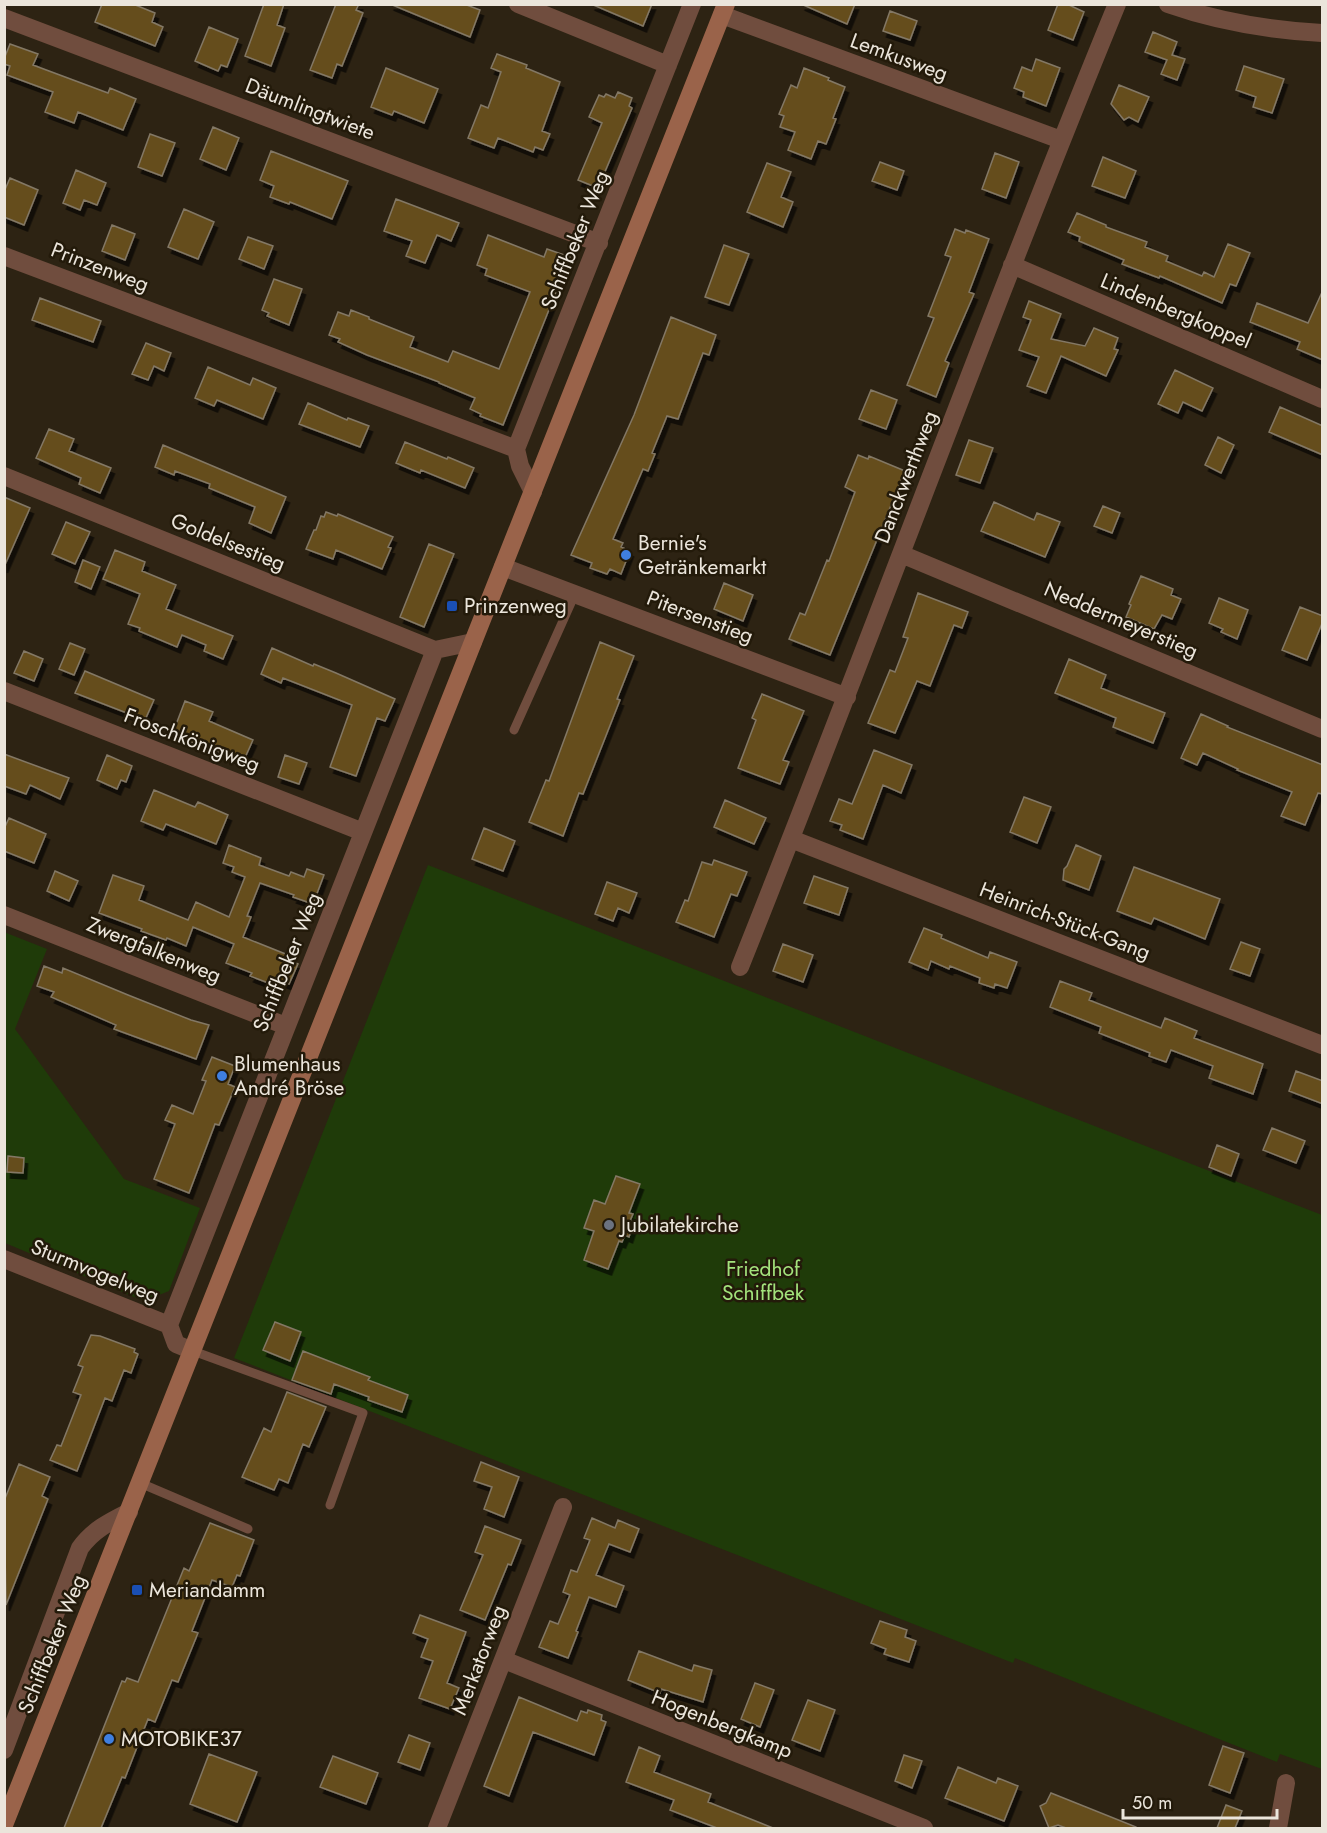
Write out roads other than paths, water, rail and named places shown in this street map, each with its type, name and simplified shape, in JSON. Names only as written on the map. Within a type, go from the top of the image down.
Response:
[{"type":"main road","name":"Schiffbeker Weg","points":[[4,1826],[724,10]]},
{"type":"street","points":[[518,4],[668,65]]},
{"type":"street","name":"Schiffbeker Weg","points":[[516,448],[692,4]]},
{"type":"street","name":"Danckwerthweg","points":[[741,967],[1012,265],[1117,4]]},
{"type":"street","points":[[1168,4],[1230,22],[1323,33]]},
{"type":"street","name":"Lemkusweg","points":[[724,10],[1061,140]]},
{"type":"street","name":"Däumlingtwiete","points":[[4,18],[599,243]]},
{"type":"street","name":"Prinzenweg","points":[[4,255],[516,448]]},
{"type":"street","name":"Lindenbergkoppel","points":[[1012,265],[1323,399]]},
{"type":"street","points":[[516,448],[520,466],[533,492]]},
{"type":"street","name":"Goldelsestieg","points":[[4,476],[435,650]]},
{"type":"street","name":"Neddermeyerstieg","points":[[901,554],[1323,729]]},
{"type":"street","name":"Pitersenstieg","points":[[503,567],[847,697]]},
{"type":"street","points":[[435,650],[473,642]]},
{"type":"street","name":"Schiffbeker Weg","points":[[169,1325],[435,650]]},
{"type":"street","name":"Froschkönigweg","points":[[4,691],[363,832]]},
{"type":"street","name":"Heinrich-Stück-Gang","points":[[791,840],[1323,1045]]},
{"type":"street","name":"Zwergfalkenweg","points":[[4,915],[286,1026]]},
{"type":"street","name":"Sturmvogelweg","points":[[4,1259],[169,1325]]},
{"type":"street","points":[[169,1325],[176,1344],[193,1351]]},
{"type":"street","name":"Merkatorweg","points":[[437,1828],[563,1507]]},
{"type":"street","name":"Schiffbeker Weg","points":[[4,1750],[80,1548],[99,1527],[129,1512]]},
{"type":"street","name":"Hogenbergkamp","points":[[504,1660],[924,1828]]},
{"type":"street","points":[[1278,1828],[1286,1783]]},
{"type":"lane","points":[[514,730],[575,594]]},
{"type":"lane","points":[[193,1351],[363,1413],[330,1505]]},
{"type":"lane","points":[[140,1483],[248,1529]]},
{"type":"place","name":"Bernie's Getränkemarkt","points":[[626,555]]},
{"type":"place","name":"Prinzenweg","points":[[452,606]]},
{"type":"place","name":"Blumenhaus André Bröse","points":[[222,1076]]},
{"type":"place","name":"Jubilatekirche","points":[[609,1225]]},
{"type":"place","name":"Meriandamm","points":[[137,1590]]},
{"type":"place","name":"MOTOBIKE37","points":[[109,1739]]},
{"type":"park label","name":"Friedhof Schiffbek","points":[[763,1281]]}]
